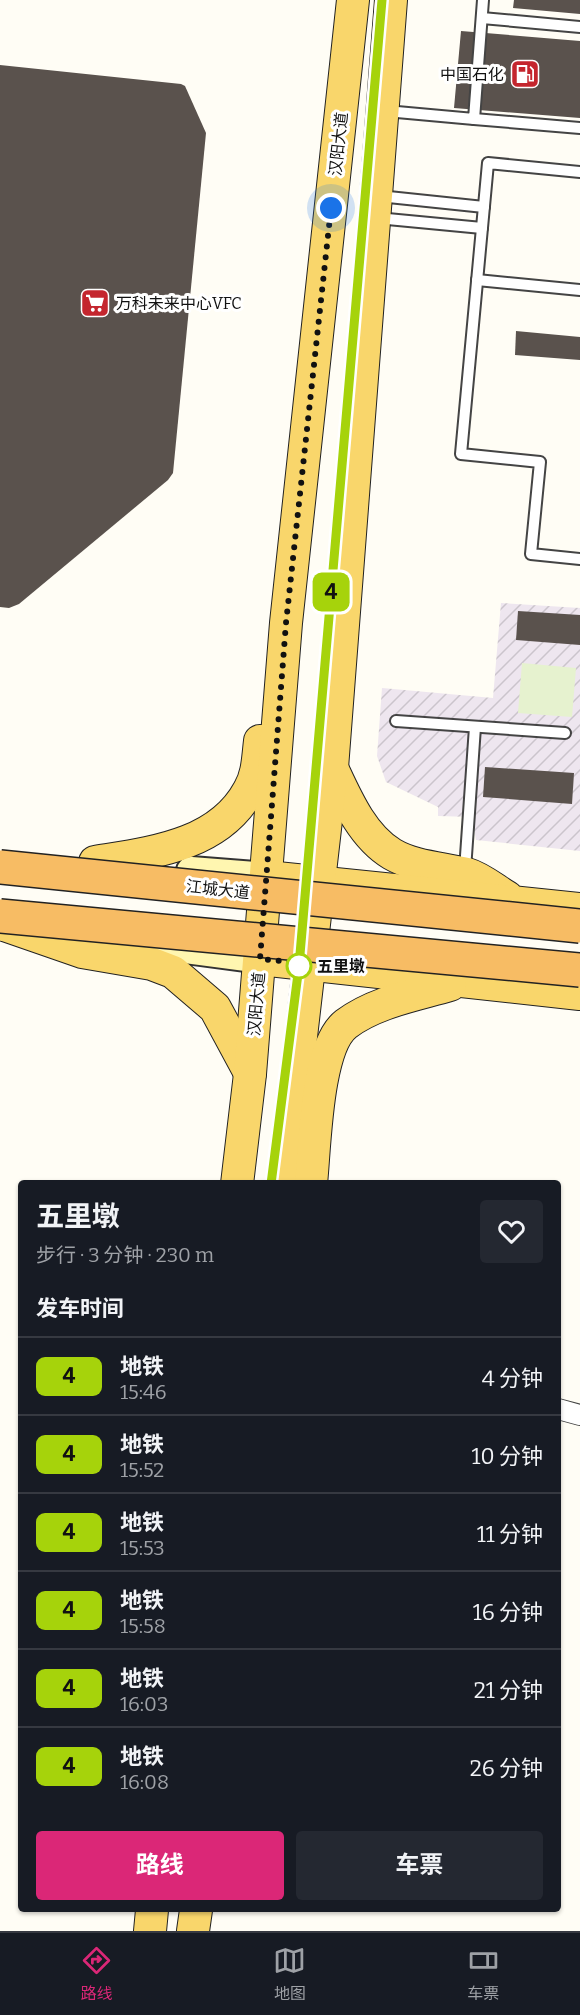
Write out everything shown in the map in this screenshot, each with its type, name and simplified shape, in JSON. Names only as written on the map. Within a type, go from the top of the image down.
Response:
[{"type":"highway","name":"江城大道","points":[[0,867],[580,927]]},
{"type":"highway","points":[[2,922],[580,970]]},
{"type":"main road","name":"汉阳大道","points":[[237,1180],[250,1074],[286,623],[353,0]]},
{"type":"main road","points":[[284,1180],[332,768],[391,0]]},
{"type":"main road","points":[[95,862],[182,844],[213,828],[231,814],[250,790],[257,766],[265,695],[286,623]]},
{"type":"main road","points":[[332,768],[350,807],[378,842],[392,854],[410,861],[465,874],[516,902]]},
{"type":"main road","name":"江城大道","points":[[0,851],[267,877]]},
{"type":"main road","points":[[267,877],[580,909]]},
{"type":"main road","points":[[2,922],[260,959],[580,994]]},
{"type":"main road","points":[[2,922],[82,952],[152,964],[173,972],[215,1008],[250,1074]]},
{"type":"main road","points":[[311,1180],[324,1061],[334,1038],[345,1025],[374,1010],[463,981]]},
{"type":"main road","points":[[150,1931],[152,1912]]},
{"type":"main road","points":[[193,1931],[196,1912]]},
{"type":"street","points":[[561,1410],[580,1415]]},
{"type":"lane","points":[[474,119],[483,0]]},
{"type":"lane","points":[[482,18],[580,27]]},
{"type":"lane","points":[[383,111],[580,128]]},
{"type":"lane","points":[[580,172],[488,163],[461,454],[540,462],[531,554],[580,559]]},
{"type":"lane","points":[[375,207],[484,207]]},
{"type":"lane","points":[[375,207],[482,228]]},
{"type":"lane","points":[[477,280],[580,290]]},
{"type":"lane","points":[[396,721],[565,733]]},
{"type":"lane","points":[[465,874],[475,727]]},
{"type":"shaded area","points":[[501,603],[580,608],[580,851],[476,840],[472,817],[438,816],[438,807],[386,782],[377,756],[382,688],[493,698]]},
{"type":"green space","points":[[522,663],[576,668],[572,717],[518,713]]},
{"type":"building","points":[[514,0],[580,0],[580,14],[513,8]]},
{"type":"building","points":[[461,31],[580,41],[580,118],[454,108]]},
{"type":"building","name":"万科未来中心VFC","points":[[0,65],[181,84],[185,86],[206,133],[173,473],[168,480],[19,604],[9,608],[0,607]]},
{"type":"building","points":[[516,331],[580,337],[580,360],[515,355]]},
{"type":"building","points":[[518,611],[580,615],[580,645],[516,640]]},
{"type":"building","points":[[485,767],[574,773],[572,804],[483,797]]},
{"type":"metro line","name":"4","points":[[272,1180],[299,966],[382,0]]},
{"type":"place","name":"中国石化","points":[[525,74]]},
{"type":"place","name":"万科未来中心VFC","points":[[95,303]]},
{"type":"place","name":"五里墩","points":[[299,966]]},
{"type":"route","points":[[299,966],[293,962],[260,959],[286,623],[331,208]]}]
